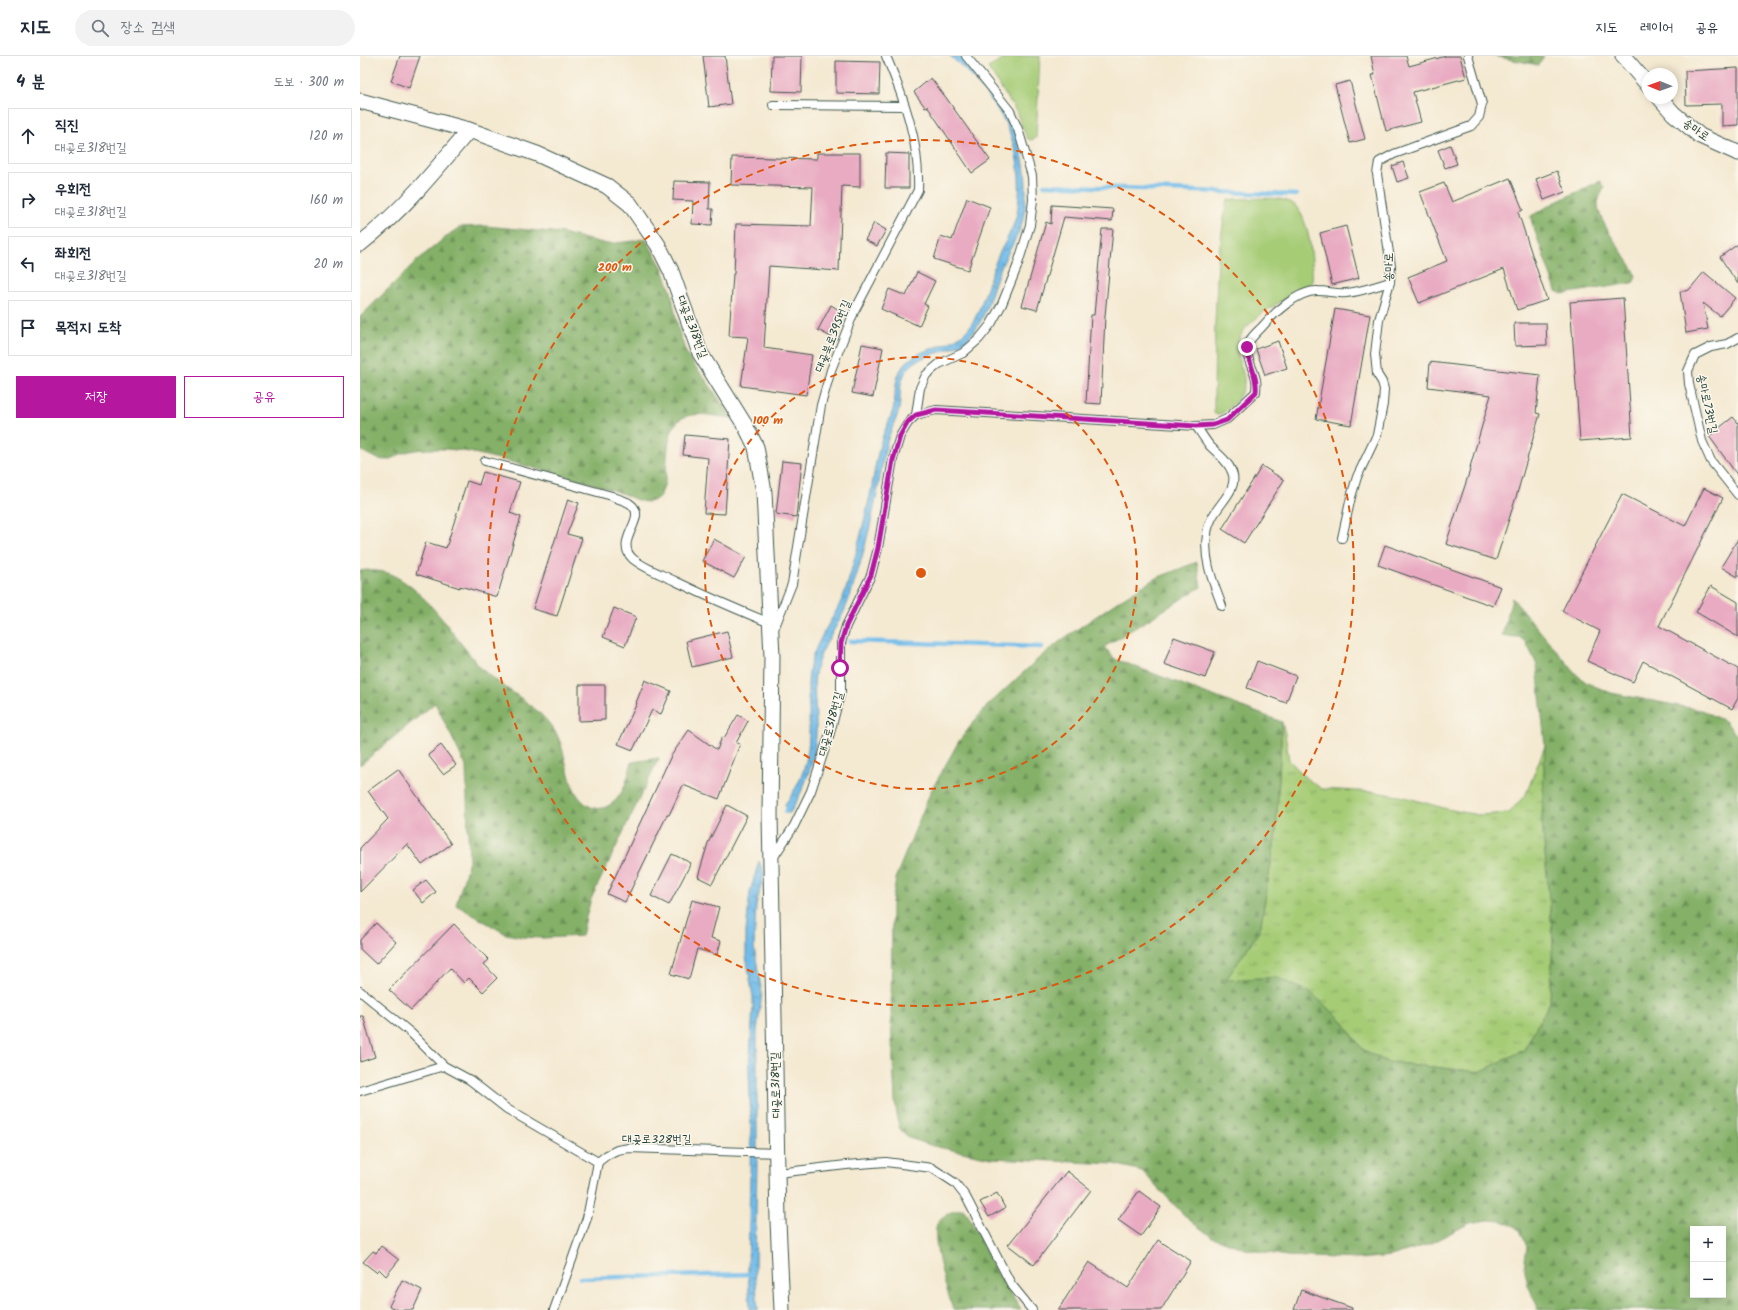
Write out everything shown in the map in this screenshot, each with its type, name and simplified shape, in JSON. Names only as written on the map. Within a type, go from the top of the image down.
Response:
[{"type":"street","points":[[1623,56],[1642,78]]},
{"type":"street","name":"대곶로318번길","points":[[360,100],[469,130],[537,154],[607,186],[630,204],[658,245],[673,278],[700,353],[746,427],[756,447],[764,492],[770,630],[772,1153],[778,1173],[778,1221],[782,1310]]},
{"type":"street","name":"송마로","points":[[1665,104],[1673,113],[1700,136],[1738,153]]},
{"type":"street","points":[[360,244],[379,229],[422,187],[469,130]]},
{"type":"lane","name":"대곶북로395번길","points":[[770,630],[792,584],[821,405],[831,370],[854,312],[918,190],[919,170],[916,149],[897,82],[886,56]]},
{"type":"lane","points":[[890,66],[895,56]]},
{"type":"lane","points":[[966,56],[1010,111],[1018,129],[1032,176],[1033,200],[1030,225],[1005,296],[991,324],[979,339],[963,353],[939,364],[926,375],[920,388],[916,415],[936,410],[1196,426],[1213,425],[1227,420],[1256,392],[1257,381],[1248,357],[1247,347],[1253,337],[1271,316],[1290,302],[1309,292],[1318,291],[1334,294],[1348,293],[1362,291],[1390,282]]},
{"type":"lane","name":"송마로","points":[[1342,538],[1351,496],[1358,477],[1374,445],[1384,389],[1377,374],[1376,354],[1380,320],[1390,282],[1391,266],[1390,250],[1377,174],[1379,162],[1394,154],[1471,126],[1479,117],[1482,104],[1468,56]]},
{"type":"lane","points":[[772,105],[904,106]]},
{"type":"lane","name":"송마로73번길","points":[[1738,338],[1727,344],[1711,347],[1695,355],[1688,371],[1689,384],[1702,441],[1711,461],[1738,495]]},
{"type":"lane","name":"대곶로318번길","points":[[771,860],[794,826],[811,791],[828,740],[841,692],[841,643],[846,626],[871,575],[878,548],[893,460],[900,436],[908,422],[916,415]]},
{"type":"lane","points":[[1196,426],[1209,445],[1225,461],[1232,472],[1234,480],[1232,488],[1212,518],[1206,535],[1206,556],[1209,571],[1222,606]]},
{"type":"lane","points":[[485,461],[612,496],[630,504],[635,510],[636,518],[626,545],[627,553],[634,560],[717,601],[770,630]]},
{"type":"lane","points":[[360,991],[411,1033],[444,1066],[470,1080],[507,1109],[598,1162],[587,1218],[554,1310]]},
{"type":"lane","points":[[360,1091],[444,1066]]},
{"type":"lane","name":"대곶로328번길","points":[[598,1162],[617,1150],[629,1148],[772,1153]]},
{"type":"lane","points":[[778,1173],[886,1162],[932,1168],[955,1183],[966,1197],[1011,1284],[1032,1310]]},
{"type":"green space","points":[[1010,56],[1040,56],[1036,138],[1031,140],[1027,138],[1016,111],[988,68]]},
{"type":"green space","points":[[1494,56],[1544,56],[1538,65]]},
{"type":"green space","points":[[1600,181],[1604,188],[1598,205],[1602,220],[1634,270],[1636,277],[1633,283],[1562,294],[1556,291],[1532,223],[1531,216]]},
{"type":"green space","points":[[1278,199],[1290,202],[1296,207],[1302,215],[1309,238],[1312,263],[1312,282],[1259,316],[1242,334],[1238,343],[1237,352],[1243,372],[1244,386],[1241,394],[1234,403],[1224,412],[1217,415],[1214,413],[1214,402],[1218,259],[1226,205],[1228,200]]},
{"type":"green space","points":[[485,226],[562,233],[607,244],[634,241],[645,238],[662,267],[671,291],[678,328],[685,350],[691,361],[732,418],[698,414],[687,416],[677,422],[671,432],[668,445],[664,485],[660,495],[653,501],[640,501],[618,492],[573,478],[499,459],[452,449],[418,450],[406,452],[385,460],[379,459],[362,451],[360,441],[360,317],[415,262],[451,233],[460,227]]},
{"type":"green space","points":[[1197,562],[1201,587],[1104,647],[1115,659],[1282,722],[1276,833],[1260,930],[1226,980],[1276,977],[1311,993],[1341,1019],[1362,1049],[1387,1062],[1480,1072],[1524,1050],[1550,1002],[1553,940],[1542,821],[1545,746],[1537,665],[1526,642],[1519,637],[1502,636],[1512,598],[1577,675],[1587,683],[1611,693],[1701,710],[1726,722],[1738,737],[1738,1310],[1539,1310],[1528,1285],[1524,1267],[1527,1247],[1520,1230],[1503,1221],[1487,1220],[1470,1223],[1429,1244],[1391,1256],[1360,1259],[1287,1256],[1245,1249],[1212,1237],[1188,1219],[1142,1171],[1114,1164],[991,1158],[933,1146],[909,1138],[899,1128],[895,1101],[891,1021],[892,902],[897,874],[931,791],[959,741],[984,709],[1038,659],[1063,639],[1154,579]]},
{"type":"green space","points":[[367,570],[388,573],[412,587],[432,607],[482,670],[531,705],[547,721],[559,739],[568,772],[576,793],[591,807],[604,808],[617,799],[624,788],[632,762],[659,758],[591,899],[582,936],[542,938],[522,937],[506,934],[456,905],[469,861],[466,766],[435,703],[360,765],[360,571]]},
{"type":"green space","points":[[1282,722],[1289,760],[1307,779],[1322,789],[1374,792],[1405,797],[1447,809],[1478,815],[1509,813],[1526,794],[1545,746],[1542,821],[1553,940],[1550,1002],[1524,1050],[1480,1072],[1387,1062],[1362,1049],[1341,1019],[1225,981],[1260,930],[1276,833]]},
{"type":"green space","points":[[963,1209],[968,1215],[993,1266],[1021,1310],[954,1310],[938,1254],[936,1232],[937,1224],[941,1218],[956,1210]]},
{"type":"water","points":[[950,56],[959,56],[991,89],[1014,129],[1021,150],[1025,173],[1026,196],[1023,219],[1016,238],[1000,269],[984,314],[974,331],[960,344],[913,363],[907,370],[902,380],[899,410],[884,453],[865,547],[846,607],[825,645],[816,669],[814,688],[816,733],[813,757],[802,791],[790,813],[788,813],[785,804],[799,781],[808,747],[808,682],[810,666],[817,645],[839,606],[847,586],[866,515],[879,447],[893,410],[898,376],[903,367],[918,354],[946,344],[955,339],[963,334],[975,319],[995,263],[1011,231],[1017,214],[1019,172],[1015,149],[1007,127],[1002,117],[982,89]]},
{"type":"water","points":[[759,861],[764,874],[756,905],[754,947],[762,993],[757,1031],[755,1270],[758,1310],[750,1310],[748,1271],[751,1127],[749,1071],[753,997],[746,956],[746,932],[750,892]]},
{"type":"building","points":[[400,56],[420,56],[409,88],[391,81]]},
{"type":"building","points":[[703,56],[725,56],[731,104],[709,107]]},
{"type":"building","points":[[772,56],[802,56],[801,92],[771,91]]},
{"type":"building","points":[[1371,56],[1406,56],[1409,66],[1446,56],[1460,56],[1466,78],[1413,92],[1421,122],[1386,131],[1372,75],[1375,75]]},
{"type":"building","points":[[836,61],[880,62],[879,94],[836,93]]},
{"type":"building","points":[[1738,68],[1738,125],[1722,126],[1722,104],[1686,105],[1685,71]]},
{"type":"building","points":[[931,78],[990,160],[972,173],[927,106],[925,107],[914,92]]},
{"type":"building","points":[[1350,81],[1365,139],[1350,143],[1335,85]]},
{"type":"building","points":[[1450,145],[1457,164],[1445,168],[1438,150]]},
{"type":"building","points":[[817,153],[860,153],[860,187],[842,186],[839,271],[769,266],[764,348],[812,355],[806,395],[741,386],[748,337],[729,336],[736,224],[811,226],[813,187],[731,185],[732,157],[817,159]]},
{"type":"building","points":[[886,153],[909,154],[909,188],[885,188]]},
{"type":"building","points":[[1403,162],[1409,178],[1397,182],[1392,166]]},
{"type":"building","points":[[1557,171],[1565,192],[1544,200],[1536,179]]},
{"type":"building","points":[[1510,178],[1523,210],[1518,212],[1547,300],[1517,310],[1504,269],[1419,303],[1408,277],[1447,261],[1420,192],[1444,183],[1452,202]]},
{"type":"building","points":[[674,181],[710,182],[709,209],[713,209],[712,225],[692,224],[693,201],[673,200]]},
{"type":"building","points":[[967,198],[990,207],[968,270],[934,259],[941,236],[952,240]]},
{"type":"building","points":[[1052,205],[1113,209],[1112,221],[1064,217],[1037,310],[1022,306],[1046,222],[1051,224]]},
{"type":"building","points":[[874,223],[886,230],[877,246],[865,240]]},
{"type":"building","points":[[1346,226],[1359,278],[1332,285],[1320,233]]},
{"type":"building","points":[[1102,229],[1113,229],[1105,316],[1101,404],[1086,403],[1091,315],[1094,315]]},
{"type":"building","points":[[1738,244],[1738,284],[1720,257]]},
{"type":"building","points":[[917,272],[935,281],[924,304],[928,306],[919,326],[881,309],[889,289],[906,296]]},
{"type":"building","points":[[1704,272],[1735,298],[1720,316],[1703,303],[1708,329],[1686,333],[1680,292],[1689,290]]},
{"type":"building","points":[[1623,298],[1632,437],[1580,441],[1570,302]]},
{"type":"building","points":[[831,305],[844,313],[831,337],[818,330]]},
{"type":"building","points":[[1335,309],[1370,315],[1351,425],[1316,419]]},
{"type":"building","points":[[1514,323],[1546,323],[1547,345],[1515,346]]},
{"type":"building","points":[[1278,341],[1287,368],[1265,375],[1256,349]]},
{"type":"building","points":[[862,344],[883,348],[873,397],[852,393]]},
{"type":"building","points":[[1430,362],[1540,375],[1536,413],[1540,414],[1496,560],[1446,544],[1471,467],[1491,395],[1428,387]]},
{"type":"building","points":[[1733,417],[1738,423],[1738,476],[1709,436]]},
{"type":"building","points":[[685,435],[730,439],[725,514],[704,513],[708,458],[683,455]]},
{"type":"building","points":[[782,461],[802,463],[796,517],[776,514]]},
{"type":"building","points":[[1262,466],[1284,480],[1244,543],[1222,529]]},
{"type":"building","points":[[483,472],[520,482],[510,513],[521,517],[497,597],[460,586],[460,588],[416,574],[426,542],[446,548],[467,481],[479,485]]},
{"type":"building","points":[[1704,488],[1723,498],[1659,626],[1738,669],[1738,698],[1732,709],[1643,661],[1633,682],[1587,661],[1600,631],[1562,611],[1622,494],[1685,526]]},
{"type":"building","points":[[568,499],[579,503],[567,534],[582,538],[557,616],[533,609]]},
{"type":"building","points":[[714,539],[746,557],[734,578],[702,561]]},
{"type":"building","points":[[1738,539],[1738,577],[1721,567]]},
{"type":"building","points":[[1385,545],[1501,587],[1493,606],[1378,565]]},
{"type":"building","points":[[1711,586],[1738,602],[1738,637],[1696,612]]},
{"type":"building","points":[[614,608],[636,617],[625,646],[603,637]]},
{"type":"building","points":[[727,631],[733,657],[692,667],[686,641]]},
{"type":"building","points":[[1174,637],[1215,652],[1205,678],[1164,664]]},
{"type":"building","points":[[1257,661],[1296,676],[1286,703],[1247,688]]},
{"type":"building","points":[[645,680],[671,691],[661,714],[652,710],[633,750],[618,744],[637,703]]},
{"type":"building","points":[[579,685],[605,685],[605,720],[579,721]]},
{"type":"building","points":[[738,715],[748,721],[736,743],[740,744],[719,799],[683,785],[625,902],[607,894],[671,756],[689,730],[717,750],[722,737],[724,738]]},
{"type":"building","points":[[441,745],[456,765],[443,774],[428,755]]},
{"type":"building","points":[[398,769],[451,844],[422,865],[407,844],[360,892],[360,848],[388,819],[368,791]]},
{"type":"building","points":[[727,805],[747,816],[712,884],[698,877],[708,843]]},
{"type":"building","points":[[672,854],[691,863],[669,905],[651,896]]},
{"type":"building","points":[[426,880],[436,892],[423,903],[413,890]]},
{"type":"building","points":[[692,900],[719,907],[711,938],[721,941],[717,955],[697,949],[689,979],[671,974]]},
{"type":"building","points":[[376,923],[396,942],[376,964],[360,949],[360,940]]},
{"type":"building","points":[[454,924],[489,960],[484,964],[497,978],[483,992],[469,978],[464,983],[450,968],[411,1010],[389,990]]},
{"type":"building","points":[[360,1016],[363,1016],[375,1057],[360,1062]]},
{"type":"building","points":[[1067,1171],[1091,1190],[1034,1265],[1008,1245]]},
{"type":"building","points":[[1139,1191],[1161,1207],[1141,1236],[1118,1220]]},
{"type":"building","points":[[997,1193],[1005,1208],[989,1217],[980,1202]]},
{"type":"building","points":[[1158,1240],[1191,1261],[1161,1310],[1058,1310],[1089,1262],[1128,1288]]},
{"type":"building","points":[[381,1246],[399,1260],[386,1276],[379,1269],[376,1272],[363,1262],[373,1251],[376,1253]]},
{"type":"building","points":[[402,1280],[422,1290],[413,1310],[398,1310],[389,1306]]},
{"type":"building","points":[[1301,1290],[1352,1308],[1352,1310],[1294,1310]]},
{"type":"waterway","points":[[1044,185],[1296,195]]},
{"type":"waterway","points":[[850,641],[1041,647]]},
{"type":"waterway","points":[[786,812],[790,805]]},
{"type":"waterway","points":[[580,1278],[752,1274]]},
{"type":"route","points":[[840,668],[841,643],[846,626],[871,575],[878,548],[893,460],[900,436],[908,422],[916,415],[936,410],[1168,425],[1213,425],[1227,420],[1256,392],[1257,381],[1248,357],[1247,347]]}]
